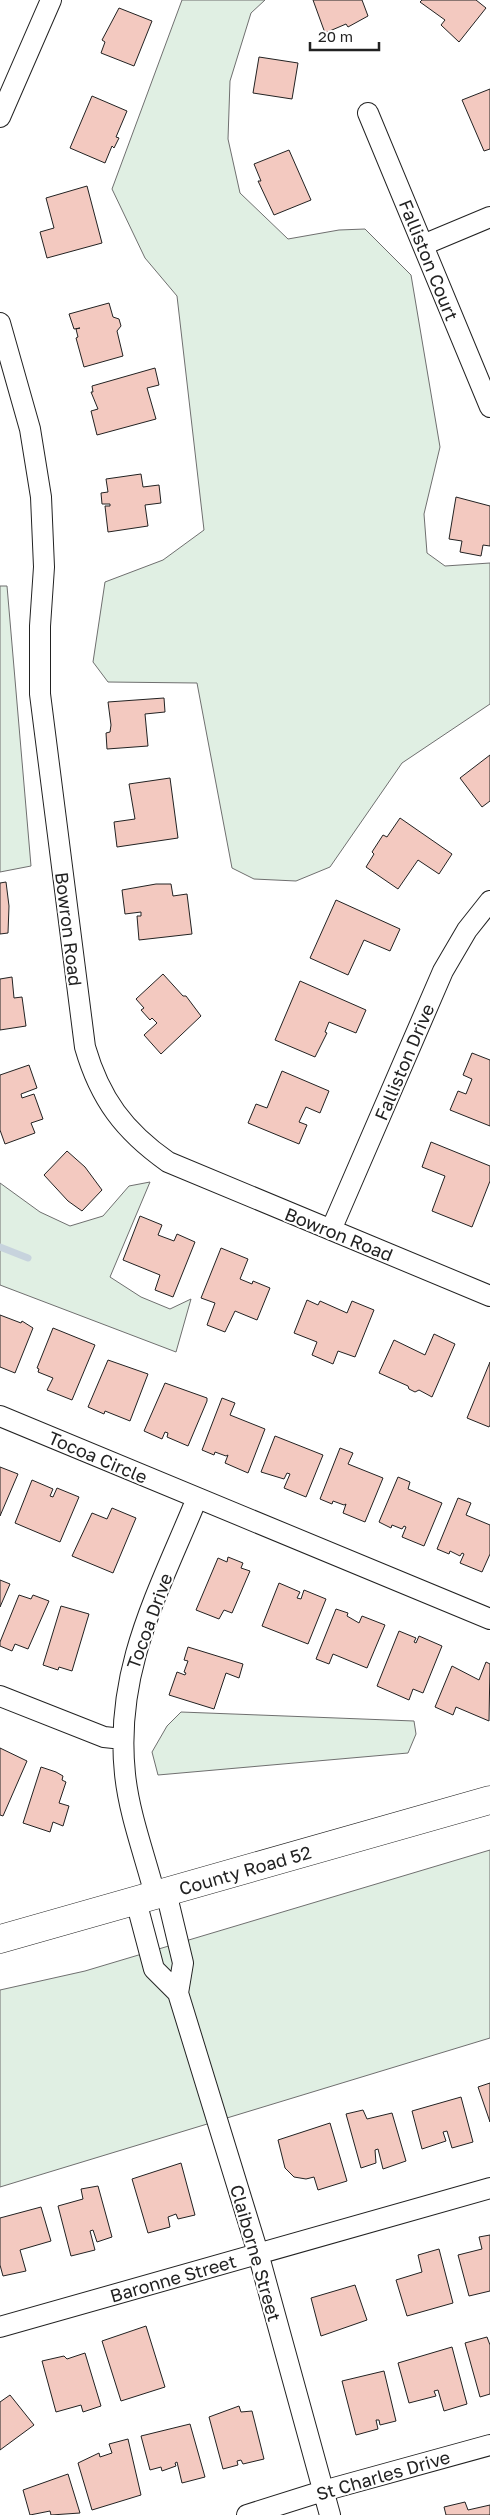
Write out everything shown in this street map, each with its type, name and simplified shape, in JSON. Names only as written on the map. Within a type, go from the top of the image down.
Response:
[{"type":"main road","name":"County Road 52","points":[[0,1940],[490,1800]]},
{"type":"street","points":[[0,117],[51,0]]},
{"type":"street","name":"Falliston Court","points":[[368,113],[490,407]]},
{"type":"street","points":[[423,245],[490,217]]},
{"type":"street","name":"Bowron Road","points":[[0,323],[30,429],[40,488],[44,532],[40,660],[43,728],[82,1024],[92,1070],[102,1092],[129,1131],[168,1162],[490,1296]]},
{"type":"street","name":"Falliston Drive","points":[[331,1230],[443,971],[467,930],[490,901]]},
{"type":"street","name":"Tocoa Circle","points":[[0,1416],[197,1498]]},
{"type":"street","points":[[197,1498],[490,1619]]},
{"type":"street","name":"Tocoa Drive","points":[[153,1896],[127,1784],[123,1739],[126,1691],[139,1640],[197,1498]]},
{"type":"street","points":[[0,1696],[104,1737],[123,1739]]},
{"type":"street","name":"Claiborne Street","points":[[153,1896],[154,1968],[178,1993]]},
{"type":"street","name":"Claiborne Street","points":[[153,1896],[183,1963],[178,1993],[258,2253],[330,2515]]},
{"type":"street","name":"Baronne Street","points":[[0,2327],[490,2188]]},
{"type":"street","name":"St Charles Drive","points":[[247,2515],[323,2491],[490,2445]]},
{"type":"green space","points":[[182,0],[265,0],[251,13],[230,81],[228,139],[240,193],[288,239],[339,230],[365,229],[411,275],[440,447],[424,514],[427,553],[445,566],[490,563],[490,704],[402,763],[330,867],[296,881],[254,879],[232,868],[197,683],[108,682],[93,662],[105,582],[163,560],[204,530],[177,296],[145,258],[112,189]]},
{"type":"green space","points":[[0,586],[7,586],[31,866],[0,872]]},
{"type":"green space","points":[[150,1182],[110,1277],[141,1297],[170,1309],[191,1299],[176,1352],[0,1285],[0,1183],[40,1212],[70,1226],[103,1216],[129,1186]]},
{"type":"green space","points":[[181,1712],[414,1721],[416,1734],[408,1753],[158,1775],[152,1752],[167,1726]]},
{"type":"green space","points":[[490,1850],[490,2038],[0,2187],[0,1990],[85,1971]]},
{"type":"building","points":[[313,0],[362,0],[368,16],[348,27],[346,24],[325,33]]},
{"type":"building","points":[[422,0],[476,0],[486,8],[459,42],[441,25],[445,20],[420,2]]},
{"type":"building","points":[[119,8],[152,21],[134,66],[101,53],[105,42],[102,40]]},
{"type":"building","points":[[259,57],[298,63],[292,99],[253,93]]},
{"type":"building","points":[[490,89],[490,149],[484,151],[462,100]]},
{"type":"building","points":[[92,96],[127,111],[116,137],[119,138],[114,148],[112,146],[105,163],[70,148]]},
{"type":"building","points":[[289,150],[311,200],[274,215],[258,181],[261,181],[254,164]]},
{"type":"building","points":[[87,186],[102,243],[47,258],[40,232],[54,228],[46,198]]},
{"type":"building","points":[[109,303],[113,317],[119,319],[121,326],[117,331],[123,356],[84,367],[76,338],[78,337],[76,329],[80,328],[74,329],[69,314]]},
{"type":"building","points":[[155,368],[159,385],[147,388],[156,419],[97,435],[91,411],[98,409],[91,392],[93,392],[92,386]]},
{"type":"building","points":[[141,474],[143,487],[159,485],[161,503],[145,505],[148,526],[108,532],[105,506],[110,506],[110,504],[102,504],[101,493],[108,492],[106,479]]},
{"type":"building","points":[[456,497],[490,506],[490,546],[483,545],[481,556],[460,552],[462,541],[449,539]]},
{"type":"building","points":[[164,698],[165,712],[145,714],[148,746],[107,749],[106,733],[110,732],[111,725],[108,702]]},
{"type":"building","points":[[490,755],[490,801],[482,807],[460,778]]},
{"type":"building","points":[[170,778],[178,838],[117,847],[114,822],[135,819],[129,784]]},
{"type":"building","points":[[400,818],[452,854],[439,874],[418,860],[398,889],[366,867],[374,854],[372,852],[383,835],[387,837]]},
{"type":"building","points":[[6,882],[9,906],[8,933],[0,934],[0,883]]},
{"type":"building","points":[[156,884],[171,884],[173,896],[187,894],[192,934],[139,940],[137,916],[141,916],[141,912],[125,914],[122,890]]},
{"type":"building","points":[[336,900],[400,929],[390,951],[364,940],[348,975],[310,958]]},
{"type":"building","points":[[163,974],[183,996],[186,996],[201,1016],[161,1054],[144,1035],[157,1023],[152,1018],[150,1020],[141,1010],[144,1008],[136,999]]},
{"type":"building","points":[[12,977],[14,998],[22,997],[26,1026],[0,1030],[0,979]]},
{"type":"building","points":[[300,981],[366,1010],[356,1033],[329,1022],[325,1032],[327,1033],[315,1057],[275,1040]]},
{"type":"building","points":[[472,1053],[490,1060],[490,1126],[450,1110],[458,1091],[466,1094],[472,1079],[463,1075]]},
{"type":"building","points":[[29,1065],[37,1088],[21,1094],[22,1098],[34,1094],[43,1119],[31,1123],[35,1133],[5,1144],[0,1130],[0,1075]]},
{"type":"building","points":[[282,1071],[329,1091],[320,1113],[306,1107],[299,1122],[307,1125],[299,1144],[248,1123],[256,1104],[267,1108]]},
{"type":"building","points":[[431,1142],[490,1166],[490,1181],[472,1227],[432,1211],[445,1176],[422,1167]]},
{"type":"building","points":[[67,1151],[85,1167],[102,1190],[82,1211],[68,1201],[44,1175]]},
{"type":"building","points":[[140,1216],[162,1225],[158,1235],[174,1241],[177,1234],[195,1242],[173,1297],[155,1290],[160,1275],[123,1260]]},
{"type":"building","points":[[221,1248],[248,1259],[240,1279],[252,1284],[253,1281],[270,1288],[257,1320],[235,1311],[225,1332],[207,1325],[215,1303],[201,1298]]},
{"type":"building","points":[[307,1300],[318,1305],[320,1301],[347,1313],[352,1301],[374,1310],[355,1357],[338,1351],[333,1364],[312,1355],[317,1342],[294,1333]]},
{"type":"building","points":[[0,1315],[21,1323],[22,1321],[33,1328],[15,1373],[0,1367]]},
{"type":"building","points":[[53,1328],[95,1345],[72,1400],[47,1390],[53,1378],[38,1372],[39,1369],[37,1368]]},
{"type":"building","points":[[434,1334],[455,1344],[432,1397],[419,1390],[415,1392],[409,1389],[408,1386],[379,1373],[394,1340],[425,1355]]},
{"type":"building","points":[[108,1360],[148,1374],[130,1421],[105,1411],[104,1414],[88,1407]]},
{"type":"building","points":[[490,1362],[490,1425],[489,1427],[467,1418]]},
{"type":"building","points":[[165,1383],[207,1398],[188,1446],[167,1437],[168,1433],[165,1432],[162,1439],[144,1431]]},
{"type":"building","points":[[222,1398],[235,1403],[230,1415],[265,1429],[248,1473],[225,1463],[228,1455],[215,1452],[214,1455],[202,1450]]},
{"type":"building","points":[[275,1436],[323,1455],[306,1497],[284,1488],[290,1474],[287,1473],[284,1479],[261,1472]]},
{"type":"building","points":[[340,1448],[353,1453],[348,1464],[383,1478],[365,1522],[343,1513],[346,1504],[333,1501],[332,1504],[320,1499]]},
{"type":"building","points":[[0,1467],[18,1474],[0,1516]]},
{"type":"building","points":[[398,1477],[410,1482],[408,1489],[442,1503],[424,1546],[402,1537],[406,1527],[404,1526],[402,1529],[392,1525],[391,1528],[379,1522]]},
{"type":"building","points":[[32,1480],[53,1489],[50,1496],[53,1497],[57,1488],[79,1497],[60,1542],[15,1523]]},
{"type":"building","points":[[458,1498],[471,1503],[466,1515],[490,1525],[490,1554],[482,1572],[460,1563],[464,1554],[462,1553],[460,1556],[450,1551],[449,1554],[437,1549]]},
{"type":"building","points":[[112,1508],[136,1518],[113,1573],[72,1556],[92,1513],[107,1519]]},
{"type":"building","points":[[228,1557],[243,1563],[241,1568],[250,1571],[232,1613],[224,1610],[219,1619],[196,1610],[218,1558],[227,1562]]},
{"type":"building","points":[[0,1580],[10,1584],[0,1607]]},
{"type":"building","points":[[279,1583],[300,1592],[297,1598],[301,1599],[304,1590],[326,1599],[308,1644],[262,1626]]},
{"type":"building","points":[[19,1595],[31,1599],[33,1595],[49,1601],[28,1649],[15,1644],[12,1651],[0,1646],[0,1642]]},
{"type":"building","points":[[61,1606],[89,1614],[72,1671],[59,1667],[58,1670],[43,1665]]},
{"type":"building","points":[[336,1609],[348,1613],[347,1616],[359,1623],[362,1616],[385,1625],[367,1668],[333,1654],[329,1664],[316,1659]]},
{"type":"building","points":[[399,1631],[416,1638],[414,1642],[416,1643],[419,1636],[442,1646],[423,1693],[413,1689],[409,1700],[377,1686]]},
{"type":"building","points":[[188,1647],[243,1664],[239,1678],[226,1673],[214,1709],[169,1695],[177,1672],[185,1675],[186,1673],[184,1672],[188,1661],[184,1660]]},
{"type":"building","points":[[486,1662],[490,1664],[489,1721],[456,1707],[453,1715],[435,1707],[452,1666],[479,1680]]},
{"type":"building","points":[[0,1748],[27,1761],[3,1816],[0,1815]]},
{"type":"building","points":[[41,1767],[63,1776],[62,1780],[66,1782],[59,1803],[69,1806],[63,1826],[53,1822],[50,1832],[23,1823]]},
{"type":"building","points":[[490,2083],[490,2122],[478,2087]]},
{"type":"building","points":[[461,2097],[473,2142],[452,2148],[447,2131],[443,2132],[446,2141],[422,2149],[412,2111]]},
{"type":"building","points":[[363,2110],[367,2119],[392,2113],[406,2161],[383,2169],[378,2149],[375,2150],[376,2163],[361,2168],[346,2114]]},
{"type":"building","points":[[330,2123],[347,2181],[318,2190],[314,2177],[306,2179],[294,2177],[285,2168],[278,2140]]},
{"type":"building","points":[[181,2163],[195,2215],[178,2219],[176,2214],[168,2217],[170,2227],[148,2233],[132,2179]]},
{"type":"building","points":[[98,2186],[112,2237],[97,2242],[93,2230],[90,2231],[95,2250],[71,2256],[58,2206],[83,2199],[81,2189]]},
{"type":"building","points":[[41,2207],[51,2241],[20,2250],[26,2271],[3,2276],[0,2265],[0,2218]]},
{"type":"building","points":[[490,2235],[490,2291],[469,2296],[458,2255],[482,2249],[479,2237]]},
{"type":"building","points":[[439,2249],[453,2303],[407,2316],[396,2280],[422,2272],[418,2255]]},
{"type":"building","points":[[355,2285],[367,2320],[321,2336],[311,2298]]},
{"type":"building","points":[[146,2326],[165,2387],[121,2401],[102,2341]]},
{"type":"building","points":[[487,2337],[490,2345],[490,2394],[480,2397],[465,2343]]},
{"type":"building","points":[[452,2347],[467,2404],[444,2411],[438,2390],[434,2391],[436,2396],[409,2403],[398,2363]]},
{"type":"building","points":[[85,2353],[101,2406],[83,2412],[81,2405],[56,2412],[42,2361],[64,2356],[67,2359]]},
{"type":"building","points":[[384,2371],[396,2421],[380,2425],[379,2420],[376,2420],[378,2429],[356,2435],[342,2381]]},
{"type":"building","points":[[10,2395],[34,2425],[0,2450],[0,2402]]},
{"type":"building","points":[[239,2406],[241,2412],[252,2411],[264,2459],[243,2464],[241,2460],[237,2461],[238,2465],[223,2469],[209,2417]]},
{"type":"building","points":[[190,2424],[205,2477],[182,2483],[177,2462],[175,2463],[176,2466],[162,2471],[161,2467],[150,2470],[141,2436]]},
{"type":"building","points":[[128,2439],[141,2495],[92,2510],[78,2463],[99,2453],[100,2457],[112,2453],[109,2444]]},
{"type":"building","points":[[68,2474],[80,2513],[51,2515],[50,2511],[30,2515],[23,2490]]},
{"type":"building","points":[[465,2502],[468,2510],[490,2505],[490,2515],[446,2515],[444,2507]]},
{"type":"waterway","points":[[0,1247],[28,1258]]}]
